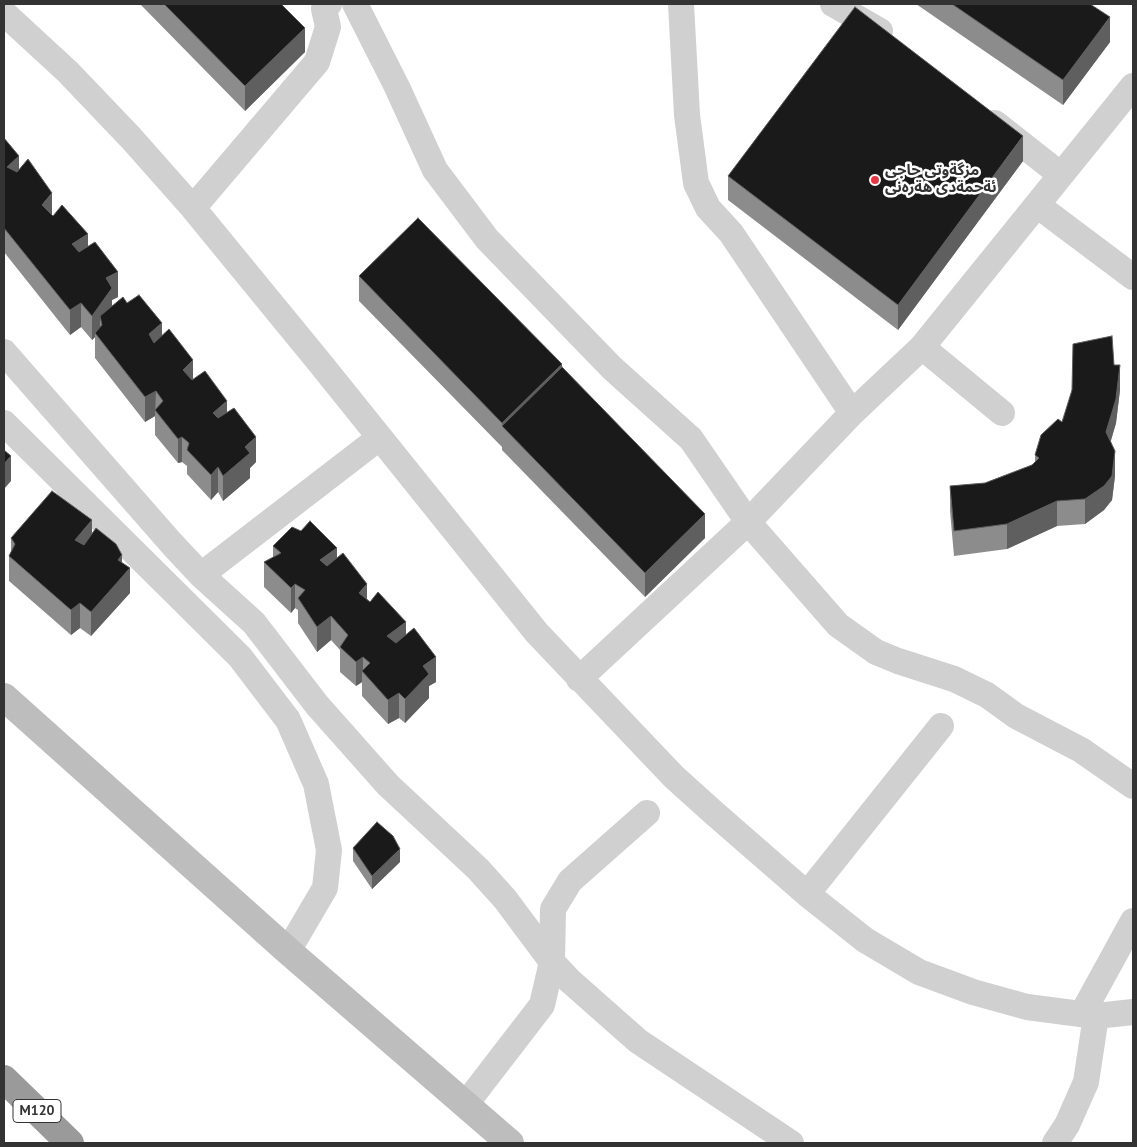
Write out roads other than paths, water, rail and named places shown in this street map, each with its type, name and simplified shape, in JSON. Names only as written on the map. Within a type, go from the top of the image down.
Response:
[{"type":"highway","name":"M120","points":[[4,1079],[70,1143]]},
{"type":"street","points":[[356,4],[397,86],[435,170],[487,239],[612,368],[690,439],[748,522],[822,608],[856,640],[890,658],[954,679],[987,695],[1016,716],[1081,750],[1133,786]]},
{"type":"street","points":[[681,4],[687,115],[696,183],[708,208],[731,234],[852,414]]},
{"type":"street","points":[[833,4],[880,31],[895,43]]},
{"type":"street","points":[[193,208],[317,62],[328,27],[324,6]]},
{"type":"street","points":[[4,13],[68,72],[131,138],[193,208],[537,633],[674,777],[807,894],[865,940],[919,972],[973,992],[1027,1007],[1089,1015],[1133,1012]]},
{"type":"street","points":[[579,679],[748,522],[852,414],[922,347],[1133,86]]},
{"type":"street","points":[[978,109],[1060,175]]},
{"type":"street","points":[[1037,205],[1133,277]]},
{"type":"street","points":[[922,347],[1002,413]]},
{"type":"street","points":[[4,352],[201,575],[254,623],[316,705],[388,785],[478,869],[505,898],[552,962],[576,987],[638,1041],[791,1143]]},
{"type":"street","points":[[4,423],[240,657],[288,720],[316,784],[329,850],[325,888],[288,951]]},
{"type":"street","points":[[201,575],[379,438]]},
{"type":"street","points":[[4,697],[288,951],[510,1143]]},
{"type":"street","points":[[807,894],[941,726]]},
{"type":"street","points":[[465,1105],[542,1005],[552,962],[553,909],[570,881],[647,813]]},
{"type":"street","points":[[1055,1143],[1067,1125],[1086,1082],[1089,1015],[1133,921]]},
{"type":"place","name":"مزگةوتی حاجی ئةحمةدی هةرەنی","points":[[875,180]]}]
